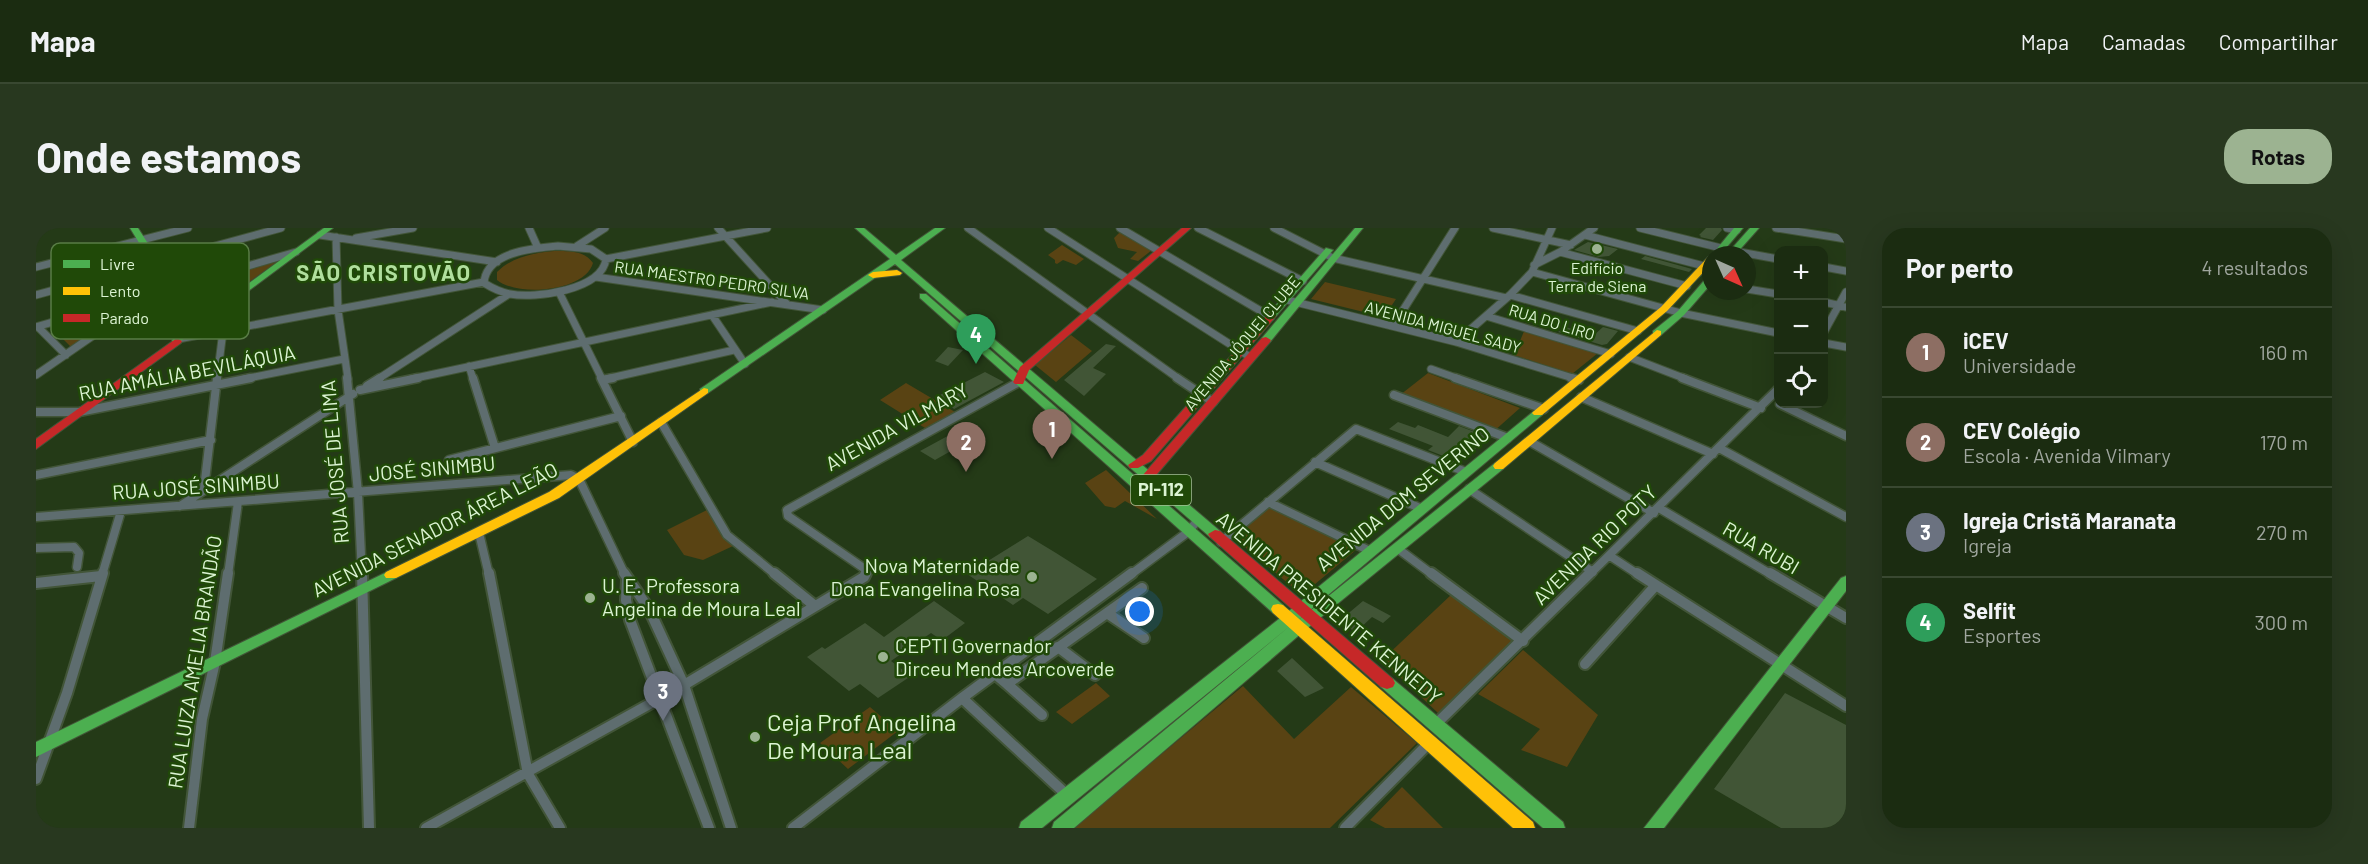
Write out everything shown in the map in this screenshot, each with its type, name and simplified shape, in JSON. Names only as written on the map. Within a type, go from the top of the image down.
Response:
[{"type":"main road","name":"AVENIDA PRESIDENTE KENNEDY","points":[[847,228],[1022,375],[1296,618]]},
{"type":"main road","name":"AVENIDA PRESIDENTE KENNEDY","points":[[859,228],[893,266]]},
{"type":"main road","name":"AVENIDA SENADOR ÁREA LEÃO","points":[[42,747],[554,495],[873,275],[893,266],[941,228]]},
{"type":"main road","name":"AVENIDA VILMARY","points":[[1022,375],[1086,313],[1187,228]]},
{"type":"main road","name":"AVENIDA JÓQUEI CLUBE","points":[[1147,478],[1208,398],[1293,301],[1348,228]]},
{"type":"main road","name":"AVENIDA JÓQUEI CLUBE","points":[[1245,355],[1271,317],[1293,301],[1303,281],[1359,228]]},
{"type":"main road","points":[[1732,246],[1755,228]]},
{"type":"main road","points":[[1727,246],[1734,229]]},
{"type":"main road","points":[[249,286],[296,252],[328,233]]},
{"type":"main road","name":"AVENIDA DOM SEVERINO","points":[[1061,828],[1370,551],[1611,354],[1664,309],[1687,286],[1702,277]]},
{"type":"main road","name":"AVENIDA DOM SEVERINO","points":[[1028,828],[1296,618],[1311,619],[1530,441],[1681,313],[1702,283]]},
{"type":"main road","points":[[36,445],[178,339]]},
{"type":"main road","name":"AVENIDA PRESIDENTE KENNEDY","points":[[1022,375],[1134,465],[1193,526],[1221,542],[1296,618]]},
{"type":"main road","name":"AVENIDA JÓQUEI CLUBE","points":[[1134,465],[1148,458],[1208,398]]},
{"type":"main road","points":[[1653,828],[1846,581]]},
{"type":"main road","name":"PI-112","points":[[1296,618],[1517,825]]},
{"type":"main road","name":"AVENIDA PRESIDENTE KENNEDY","points":[[1311,619],[1556,828]]},
{"type":"street","points":[[109,243],[137,234],[188,228]]},
{"type":"street","points":[[225,243],[281,228]]},
{"type":"street","points":[[347,239],[412,228]]},
{"type":"street","points":[[529,228],[538,248]]},
{"type":"street","points":[[577,246],[605,228]]},
{"type":"street","points":[[718,228],[787,304]]},
{"type":"street","points":[[484,282],[486,271],[497,262],[520,252],[538,248],[577,246],[591,249],[606,259],[767,228]]},
{"type":"street","points":[[968,228],[1208,398]]},
{"type":"street","points":[[1048,228],[1245,355]]},
{"type":"street","points":[[1120,228],[1271,317]]},
{"type":"street","points":[[1198,228],[1303,281]]},
{"type":"street","points":[[1274,228],[1329,256],[1508,297],[1638,331]]},
{"type":"street","points":[[1393,326],[1421,278],[1455,228]]},
{"type":"street","points":[[1493,228],[1571,244]]},
{"type":"street","points":[[1456,342],[1508,297],[1533,268],[1552,228]]},
{"type":"street","points":[[1533,268],[1594,228]]},
{"type":"street","points":[[1640,228],[1704,246]]},
{"type":"street","points":[[1776,228],[1846,240]]},
{"type":"street","points":[[328,233],[347,239],[497,262]]},
{"type":"street","name":"RUA JOSÉ DE LIMA","points":[[328,233],[350,396],[358,493],[363,588],[369,828]]},
{"type":"street","points":[[1585,235],[1702,271]]},
{"type":"street","points":[[249,266],[296,252]]},
{"type":"street","points":[[1560,252],[1687,286]]},
{"type":"street","points":[[1756,256],[1774,258]]},
{"type":"street","points":[[484,282],[489,288],[508,294],[537,295],[559,292],[582,285],[596,277],[605,267],[606,259]]},
{"type":"street","points":[[36,267],[51,262]]},
{"type":"street","points":[[1533,268],[1664,309],[1774,332]]},
{"type":"street","points":[[1828,268],[1846,271]]},
{"type":"street","name":"RUA MAESTRO PEDRO SILVA","points":[[596,277],[823,310]]},
{"type":"street","points":[[249,326],[484,282]]},
{"type":"street","points":[[1756,290],[1774,293]]},
{"type":"street","points":[[36,295],[51,291]]},
{"type":"street","points":[[559,292],[633,442]]},
{"type":"street","points":[[1828,326],[1842,306],[1846,292]]},
{"type":"street","points":[[179,507],[508,294]]},
{"type":"street","name":"AVENIDA MIGUEL SADY","points":[[1293,301],[1456,342],[1579,380]]},
{"type":"street","points":[[360,390],[772,302]]},
{"type":"street","points":[[712,315],[745,364]]},
{"type":"street","name":"RUA DO LIRO","points":[[1486,316],[1611,354]]},
{"type":"street","points":[[37,327],[66,355]]},
{"type":"street","points":[[36,375],[89,339]]},
{"type":"street","points":[[204,489],[222,339]]},
{"type":"street","points":[[1828,344],[1846,347]]},
{"type":"street","points":[[602,380],[734,350]]},
{"type":"street","points":[[1629,357],[1761,408]]},
{"type":"street","name":"RUA AMÁLIA BEVILÁQUIA","points":[[36,412],[79,412],[344,359]]},
{"type":"street","points":[[36,370],[49,366]]},
{"type":"street","points":[[469,366],[495,448]]},
{"type":"street","points":[[1431,369],[1544,409]]},
{"type":"street","name":"AVENIDA VILMARY","points":[[815,606],[864,577],[867,572],[865,568],[788,516],[790,507],[1022,375]]},
{"type":"street","points":[[1394,395],[1508,438]]},
{"type":"street","points":[[1581,397],[1716,451],[1846,517]]},
{"type":"street","name":"AVENIDA RIO POTY","points":[[1436,724],[1761,408],[1774,403]]},
{"type":"street","points":[[1788,408],[1846,436]]},
{"type":"street","points":[[449,460],[621,416]]},
{"type":"street","points":[[426,828],[528,774],[660,699],[815,606],[728,536],[661,422]]},
{"type":"street","points":[[1221,542],[1356,429],[1466,472]]},
{"type":"street","points":[[36,475],[211,440]]},
{"type":"street","name":"RUA RUBI","points":[[1530,441],[1846,618]]},
{"type":"street","points":[[1315,462],[1422,509]]},
{"type":"street","name":"JOSÉ SINIMBU","points":[[358,493],[571,475],[579,479]]},
{"type":"street","points":[[579,479],[627,579],[649,609],[684,685],[731,828]]},
{"type":"street","points":[[1469,489],[1593,572]]},
{"type":"street","name":"RUA JOSÉ SINIMBU","points":[[36,517],[358,493]]},
{"type":"street","name":"RUA LUIZA AMELIA BRANDÃO","points":[[189,828],[202,719],[215,662],[238,502]]},
{"type":"street","points":[[1268,502],[1370,551]]},
{"type":"street","points":[[36,779],[42,747],[67,693],[121,511]]},
{"type":"street","points":[[794,828],[962,698],[1193,526]]},
{"type":"street","points":[[480,533],[495,599],[528,774],[560,828]]},
{"type":"street","points":[[36,548],[74,547],[78,550],[80,557],[77,567]]},
{"type":"street","points":[[1397,548],[1523,641]]},
{"type":"street","points":[[1610,556],[1846,706]]},
{"type":"street","points":[[36,582],[101,576]]},
{"type":"street","points":[[627,579],[626,600],[630,620],[710,828]]},
{"type":"street","points":[[1585,664],[1656,585]]},
{"type":"street","points":[[1007,684],[1142,588]]},
{"type":"street","points":[[1107,613],[1144,638]]},
{"type":"street","points":[[1058,647],[1095,675]]},
{"type":"street","points":[[995,674],[1042,714]]},
{"type":"street","points":[[962,698],[1068,796]]},
{"type":"street","points":[[1345,828],[1429,743]]},
{"type":"street","points":[[1517,825],[1526,802]]},
{"type":"shaded area","points":[[1120,232],[1152,250],[1138,261],[1130,259],[1137,252],[1118,248],[1114,238]]},
{"type":"shaded area","points":[[1062,245],[1084,259],[1076,265],[1063,260],[1055,263],[1055,260],[1048,255]]},
{"type":"shaded area","points":[[554,251],[580,253],[593,263],[587,273],[577,280],[550,289],[519,289],[497,280],[497,272],[516,259]]},
{"type":"shaded area","points":[[284,257],[249,282],[249,267]]},
{"type":"shaded area","points":[[1325,282],[1396,299],[1384,317],[1311,299]]},
{"type":"shaded area","points":[[1525,329],[1598,353],[1572,374],[1514,355]]},
{"type":"shaded area","points":[[1071,335],[1092,351],[1056,382],[1035,365]]},
{"type":"shaded area","points":[[63,339],[83,339],[71,347]]},
{"type":"shaded area","points":[[1428,373],[1520,408],[1493,432],[1400,395]]},
{"type":"shaded area","points":[[906,383],[955,412],[925,428],[880,400]]},
{"type":"shaded area","points":[[1106,470],[1157,519],[1125,501],[1115,508],[1105,506],[1085,483]]},
{"type":"shaded area","points":[[1271,506],[1357,549],[1302,595],[1234,538]]},
{"type":"shaded area","points":[[707,510],[733,546],[703,560],[684,555],[667,530]]},
{"type":"shaded area","points":[[1452,594],[1514,640],[1438,713],[1382,660]]},
{"type":"shaded area","points":[[1523,650],[1598,715],[1567,767],[1521,750],[1540,729],[1478,694]]},
{"type":"shaded area","points":[[1096,683],[1110,696],[1072,724],[1056,712]]},
{"type":"shaded area","points":[[1243,686],[1294,739],[1351,687],[1417,743],[1330,828],[1073,828]]},
{"type":"shaded area","points":[[870,707],[898,731],[848,769],[820,743]]},
{"type":"shaded area","points":[[1402,787],[1443,828],[1385,828],[1370,820]]},
{"type":"building","points":[[1706,228],[1721,228],[1722,230],[1713,240],[1700,237],[1699,235]]},
{"type":"building","name":"Edifício Terra de Siena","points":[[1588,242],[1618,249],[1609,256],[1599,257],[1574,250]]},
{"type":"building","points":[[1645,256],[1692,269],[1689,272],[1641,259]]},
{"type":"building","points":[[1566,327],[1593,336],[1603,327],[1618,331],[1607,344],[1602,345],[1558,332]]},
{"type":"building","points":[[1106,344],[1116,346],[1093,368],[1106,374],[1084,396],[1064,380]]},
{"type":"building","points":[[948,347],[963,350],[948,366],[935,361]]},
{"type":"building","points":[[985,372],[1004,382],[954,409],[940,395]]},
{"type":"building","points":[[1398,422],[1415,428],[1418,425],[1448,437],[1459,426],[1491,438],[1472,451],[1460,446],[1446,457],[1428,450],[1433,446],[1389,429]]},
{"type":"building","points":[[966,426],[981,434],[935,460],[920,451]]},
{"type":"building","name":"Nova Maternidade Dona Evangelina Rosa","points":[[1028,536],[1097,579],[1048,614],[1023,598],[1013,605],[967,574]]},
{"type":"building","points":[[934,601],[965,623],[945,638],[940,639],[931,633],[891,661],[911,676],[878,698],[860,684],[849,691],[807,657],[822,647],[825,649],[865,623],[884,637]]},
{"type":"building","points":[[1363,601],[1391,616],[1383,623],[1372,617],[1356,632],[1338,622]]},
{"type":"building","points":[[1292,658],[1324,688],[1305,697],[1277,671]]},
{"type":"building","points":[[1785,693],[1846,725],[1846,828],[1781,828],[1714,789]]},
{"type":"traffic: fast","points":[[134,228],[143,243]]},
{"type":"traffic: fast","points":[[249,287],[329,228]]},
{"type":"traffic: fast","points":[[859,228],[1215,534]]},
{"type":"traffic: fast","points":[[704,391],[941,228]]},
{"type":"traffic: fast","points":[[1266,340],[1359,228]]},
{"type":"traffic: fast","points":[[1723,246],[1739,228]]},
{"type":"traffic: fast","points":[[1738,246],[1755,228]]},
{"type":"traffic: fast","points":[[1273,314],[1329,250]]},
{"type":"traffic: fast","points":[[1657,333],[1681,313],[1702,288]]},
{"type":"traffic: fast","points":[[923,296],[1278,609]]},
{"type":"traffic: fast","points":[[1028,828],[1289,619],[1538,413]]},
{"type":"traffic: fast","points":[[1061,828],[1299,627],[1499,466]]},
{"type":"traffic: fast","points":[[36,750],[391,575]]},
{"type":"traffic: fast","points":[[1653,828],[1846,581]]},
{"type":"traffic: fast","points":[[1387,683],[1556,828]]},
{"type":"traffic: slow","points":[[1538,413],[1664,309],[1702,269]]},
{"type":"traffic: slow","points":[[873,275],[897,273]]},
{"type":"traffic: slow","points":[[1499,466],[1657,333]]},
{"type":"traffic: slow","points":[[391,575],[554,495],[704,391]]},
{"type":"traffic: slow","points":[[1278,609],[1526,828]]},
{"type":"traffic: jam","points":[[1019,382],[1024,369],[1187,228]]},
{"type":"traffic: jam","points":[[1134,465],[1147,458],[1273,314]]},
{"type":"traffic: jam","points":[[1147,478],[1266,340]]},
{"type":"traffic: jam","points":[[36,445],[177,341]]},
{"type":"traffic: jam","points":[[1215,534],[1387,683]]},
{"type":"place","name":"Edifício Terra de Siena","points":[[1597,249]]},
{"type":"place","name":"Selfit","points":[[976,364]]},
{"type":"place","name":"iCEV","points":[[1052,459]]},
{"type":"place","name":"CEV Colégio","points":[[966,472]]},
{"type":"place","name":"Nova Maternidade Dona Evangelina Rosa","points":[[1032,577]]},
{"type":"place","name":"U. E. Professora Angelina de Moura Leal","points":[[590,598]]},
{"type":"place","name":"CEPTI Governador Dirceu Mendes Arcoverde","points":[[883,657]]},
{"type":"place","name":"Igreja Cristã Maranata","points":[[663,721]]},
{"type":"place","name":"Ceja Prof Angelina De Moura Leal","points":[[755,737]]},
{"type":"district","name":"SÃO CRISTOVÃO","points":[[384,273]]}]
